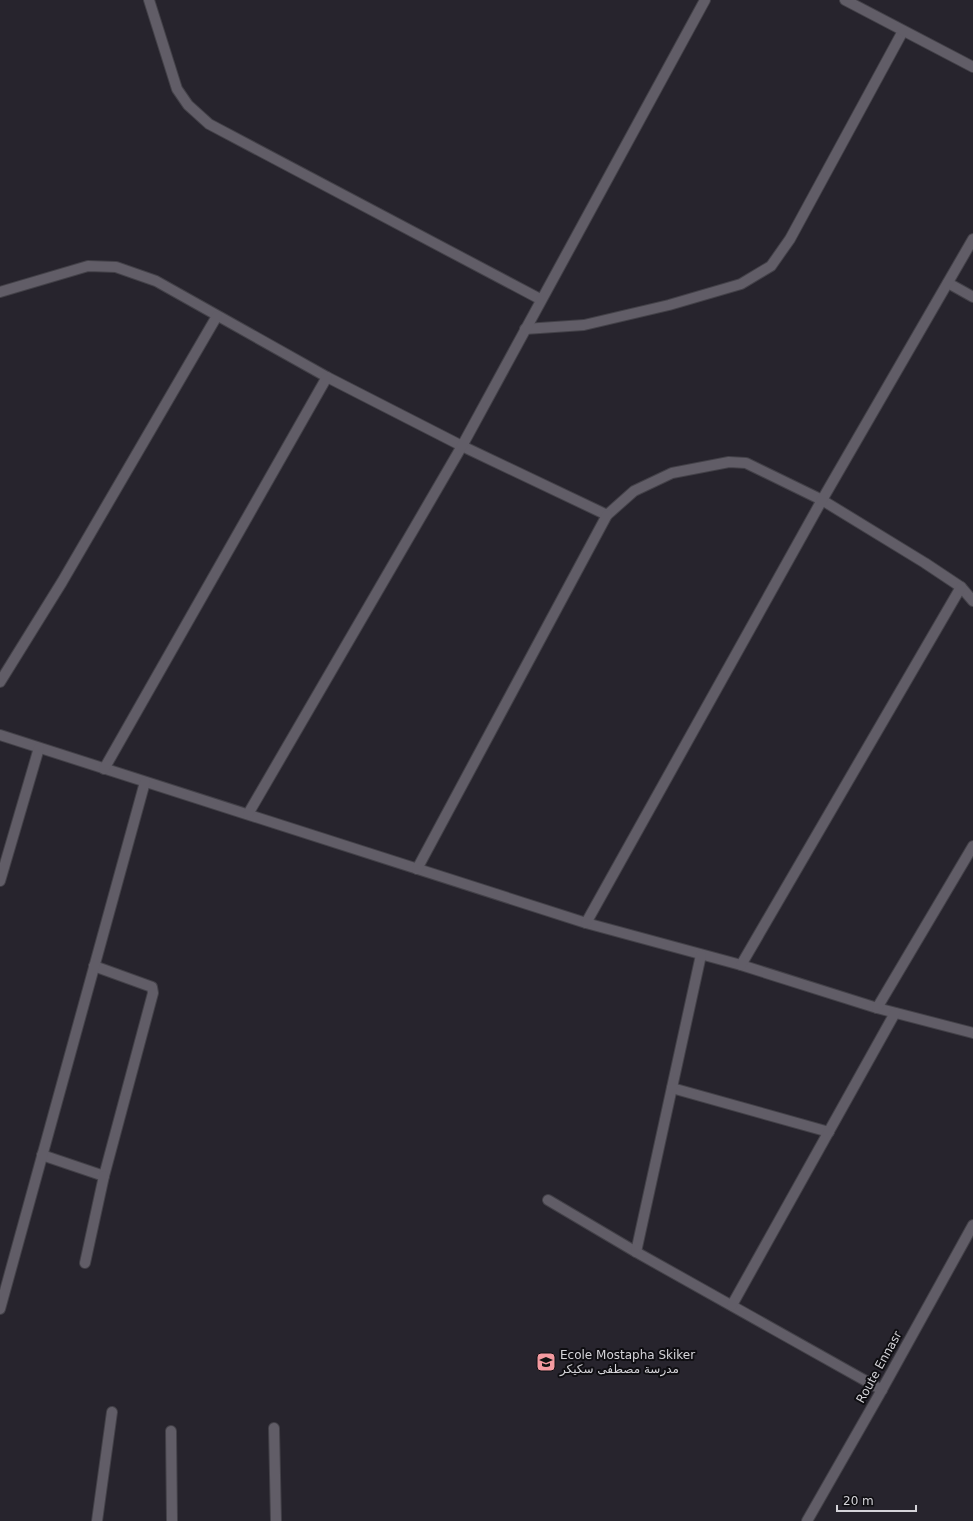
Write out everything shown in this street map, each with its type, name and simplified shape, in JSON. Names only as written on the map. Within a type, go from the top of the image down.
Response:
[{"type":"street","points":[[149,0],[177,89],[188,105],[208,124],[540,299]]},
{"type":"street","points":[[248,814],[462,446],[540,299],[705,0]]},
{"type":"street","points":[[845,0],[973,67]]},
{"type":"street","points":[[525,329],[584,325],[669,306],[742,284],[770,266],[790,239],[904,30]]},
{"type":"street","points":[[586,923],[822,500],[973,240]]},
{"type":"street","points":[[0,292],[88,266],[116,267],[156,282],[328,377],[462,446],[607,515]]},
{"type":"street","points":[[948,283],[973,297]]},
{"type":"street","points":[[0,682],[62,582],[217,316]]},
{"type":"street","points":[[104,769],[328,377]]},
{"type":"street","points":[[417,869],[607,515],[634,491],[672,473],[729,462],[746,463],[822,500],[925,563],[961,587],[973,601]]},
{"type":"street","points":[[741,965],[961,587]]},
{"type":"street","points":[[0,735],[586,923],[741,965],[876,1008],[973,1033]]},
{"type":"street","points":[[0,881],[39,748]]},
{"type":"street","points":[[0,1309],[145,782]]},
{"type":"street","points":[[876,1008],[973,846]]},
{"type":"street","points":[[636,1252],[701,955]]},
{"type":"street","points":[[85,1263],[104,1176],[153,993],[152,987],[94,966]]},
{"type":"street","points":[[732,1305],[895,1013]]},
{"type":"street","points":[[672,1088],[829,1132]]},
{"type":"street","points":[[42,1155],[104,1176]]},
{"type":"street","points":[[548,1200],[636,1252],[882,1390]]},
{"type":"street","name":"Route Ennasr","points":[[807,1521],[882,1390],[973,1225]]},
{"type":"street","points":[[97,1521],[112,1412]]},
{"type":"street","points":[[274,1428],[276,1521]]},
{"type":"street","points":[[171,1430],[172,1521]]},
{"type":"place","name":"Ecole Mostapha Skiker مدرسة مصطفى سكيكر","points":[[546,1362]]}]
